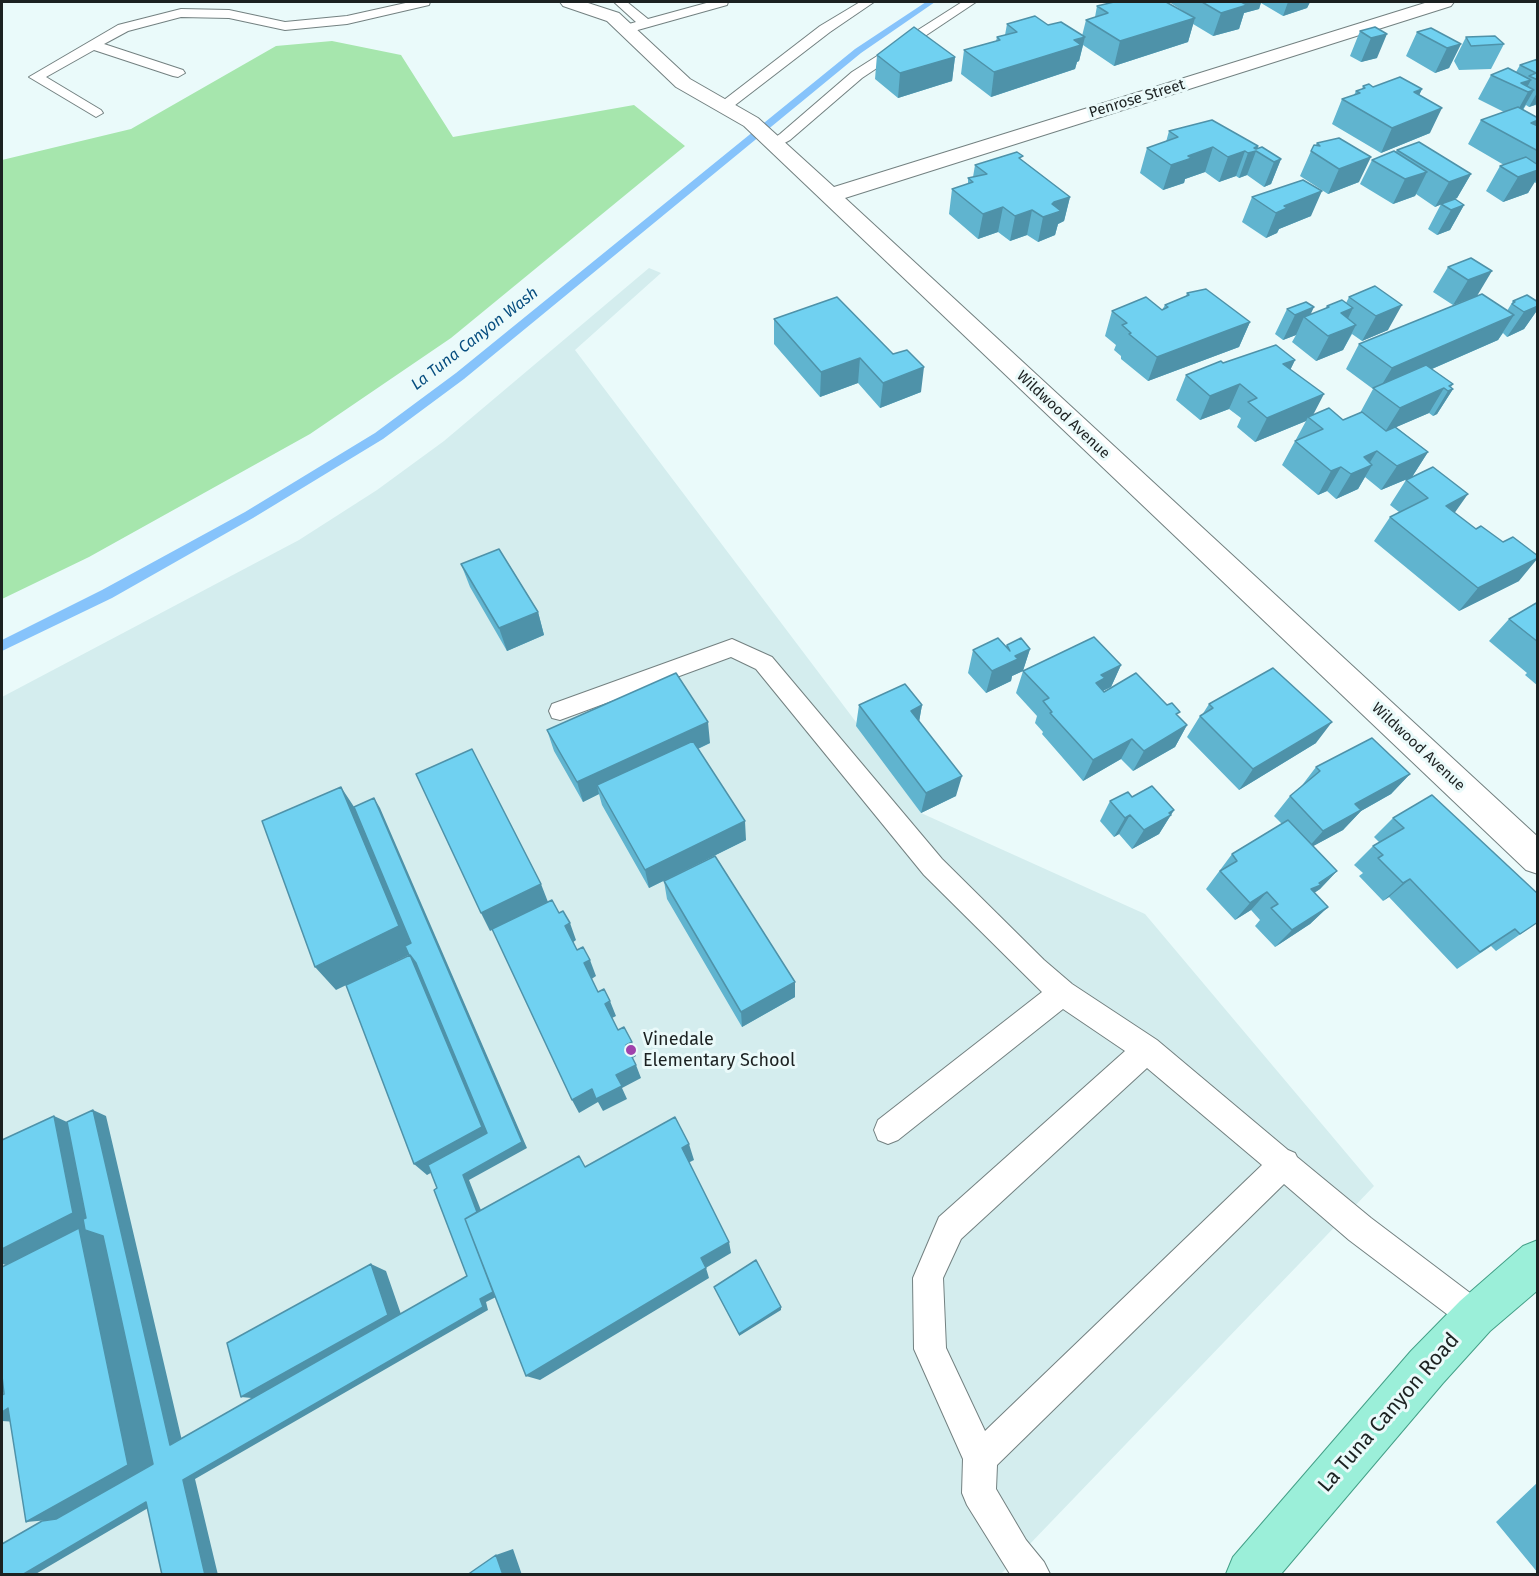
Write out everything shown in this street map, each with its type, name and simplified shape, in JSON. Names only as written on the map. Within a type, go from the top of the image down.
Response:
[{"type":"main road","name":"La Tuna Canyon Road","points":[[1250,1575],[1427,1367],[1475,1316],[1537,1261]]},
{"type":"street","name":"Wildwood Avenue","points":[[569,2],[613,17],[683,83],[751,122],[1538,859]]},
{"type":"street","name":"Penrose Street","points":[[828,196],[1445,2]]},
{"type":"lane","points":[[96,112],[36,77],[123,28],[180,7],[230,14],[285,26],[348,20],[424,2]]},
{"type":"lane","points":[[620,2],[646,24]]},
{"type":"lane","points":[[627,29],[722,2]]},
{"type":"lane","points":[[725,106],[825,30],[868,2]]},
{"type":"lane","points":[[771,141],[785,137],[856,75],[970,2]]},
{"type":"lane","points":[[93,45],[178,73]]},
{"type":"lane","points":[[560,711],[732,648],[764,663],[933,867],[1035,969],[1062,993],[1147,1050],[1360,1229],[1475,1316]]},
{"type":"lane","points":[[888,1130],[1062,993]]},
{"type":"lane","points":[[1032,1575],[1014,1552],[979,1493],[980,1458],[930,1349],[928,1278],[950,1228],[1147,1050]]},
{"type":"lane","points":[[980,1458],[1285,1164]]},
{"type":"shaded area","name":"Vinedale Elementary School","points":[[649,268],[661,273],[575,350],[859,726],[921,813],[1145,914],[1374,1186],[1001,1574],[2,1574],[2,697],[299,540],[377,490],[444,441]]},
{"type":"green space","points":[[332,41],[401,55],[453,137],[634,105],[685,146],[451,338],[310,434],[89,557],[2,599],[2,160],[131,129],[276,46]]},
{"type":"building","points":[[1114,2],[1166,2],[1195,18],[1120,41],[1086,20],[1108,13],[1097,6]]},
{"type":"building","points":[[1202,2],[1241,2],[1247,5],[1221,13]]},
{"type":"building","points":[[1035,16],[1048,25],[1061,22],[1085,37],[1074,40],[1081,45],[994,72],[964,50],[1000,40],[997,37],[1017,32],[1007,24]]},
{"type":"building","points":[[914,27],[955,57],[900,73],[877,55]]},
{"type":"building","points":[[1375,27],[1387,34],[1371,38],[1360,31]]},
{"type":"building","points":[[1431,28],[1461,44],[1447,48],[1417,32]]},
{"type":"building","points":[[1495,36],[1504,44],[1471,46],[1466,37]]},
{"type":"building","points":[[1538,59],[1538,80],[1529,76],[1536,73],[1520,65]]},
{"type":"building","points":[[1508,68],[1531,80],[1521,83],[1534,90],[1528,92],[1491,75]]},
{"type":"building","points":[[1400,77],[1422,89],[1414,92],[1442,108],[1392,128],[1342,99],[1360,93],[1356,91],[1365,88],[1363,86],[1369,84],[1373,87]]},
{"type":"building","points":[[1518,107],[1538,118],[1531,123],[1538,126],[1538,151],[1481,120]]},
{"type":"building","points":[[1212,120],[1258,146],[1254,148],[1262,147],[1281,159],[1274,162],[1256,151],[1248,153],[1245,151],[1228,157],[1213,147],[1188,156],[1192,158],[1171,165],[1147,148],[1178,137],[1169,131]]},
{"type":"building","points":[[1339,138],[1371,157],[1339,169],[1311,151],[1314,145],[1320,146],[1317,143]]},
{"type":"building","points":[[1419,142],[1471,174],[1449,182],[1397,150]]},
{"type":"building","points":[[1394,151],[1427,172],[1405,179],[1372,160]]},
{"type":"building","points":[[1017,152],[1023,156],[1019,158],[1070,197],[1052,204],[1061,211],[1043,217],[1032,210],[1015,216],[1003,207],[983,214],[952,189],[973,182],[968,178],[987,174],[975,165]]},
{"type":"building","points":[[1526,157],[1538,165],[1538,170],[1518,177],[1500,166]]},
{"type":"building","points":[[1303,180],[1322,191],[1284,206],[1287,208],[1276,213],[1252,197]]},
{"type":"building","points":[[1455,199],[1464,205],[1451,210],[1441,204]]},
{"type":"building","points":[[1471,258],[1492,271],[1468,280],[1448,267]]},
{"type":"building","points":[[1375,286],[1402,305],[1376,316],[1349,297]]},
{"type":"building","points":[[1206,289],[1250,322],[1157,357],[1129,334],[1131,333],[1122,325],[1127,323],[1112,311],[1146,297],[1162,310],[1168,307],[1165,305],[1189,295],[1187,293]]},
{"type":"building","points":[[1482,294],[1514,315],[1392,368],[1359,344]]},
{"type":"building","points":[[1527,295],[1538,302],[1538,306],[1524,312],[1512,304],[1515,302],[1513,301]]},
{"type":"building","points":[[837,297],[893,354],[907,350],[924,367],[883,383],[860,358],[821,372],[774,319]]},
{"type":"building","points":[[1342,300],[1353,308],[1341,313],[1356,325],[1328,336],[1304,317],[1329,307],[1327,306]]},
{"type":"building","points":[[1306,302],[1314,307],[1295,315],[1287,309]]},
{"type":"building","points":[[1276,345],[1295,360],[1283,364],[1324,394],[1267,418],[1248,402],[1257,398],[1240,384],[1210,396],[1186,375],[1221,361],[1223,363]]},
{"type":"building","points":[[1426,365],[1453,384],[1449,386],[1453,389],[1448,391],[1444,388],[1400,408],[1373,388]]},
{"type":"building","points":[[1329,408],[1343,420],[1362,412],[1386,431],[1395,427],[1428,452],[1397,466],[1377,451],[1364,457],[1372,465],[1351,474],[1341,467],[1331,471],[1295,441],[1323,429],[1308,417]]},
{"type":"building","points":[[1433,467],[1468,494],[1446,506],[1476,529],[1481,526],[1503,542],[1513,537],[1538,558],[1478,588],[1390,517],[1428,498],[1406,480]]},
{"type":"building","points":[[499,549],[538,612],[499,628],[461,564]]},
{"type":"building","points":[[1538,602],[1538,642],[1509,619]]},
{"type":"building","points":[[1094,637],[1121,665],[1101,675],[1105,678],[1096,683],[1104,692],[1136,673],[1167,705],[1172,703],[1180,712],[1176,714],[1187,725],[1144,751],[1132,739],[1093,760],[1050,713],[1052,712],[1043,701],[1049,698],[1023,671]]},
{"type":"building","points":[[998,638],[1010,651],[1007,645],[1021,638],[1030,649],[1015,656],[1018,659],[992,671],[973,650]]},
{"type":"building","points":[[1273,668],[1332,722],[1253,769],[1200,716],[1213,708],[1209,704]]},
{"type":"building","points":[[676,673],[708,722],[577,782],[547,730]]},
{"type":"building","points":[[905,684],[922,705],[911,711],[962,776],[926,793],[859,705]]},
{"type":"building","points":[[1372,738],[1410,774],[1355,804],[1361,810],[1323,831],[1290,796],[1320,771],[1316,767]]},
{"type":"building","points":[[693,741],[745,821],[645,870],[597,785]]},
{"type":"building","points":[[472,749],[541,884],[481,913],[416,774]]},
{"type":"building","points":[[1152,786],[1174,810],[1169,813],[1171,815],[1144,830],[1130,815],[1125,818],[1110,801],[1128,792],[1132,797]]},
{"type":"building","points":[[341,787],[399,926],[315,967],[262,821]]},
{"type":"building","points":[[1432,795],[1538,894],[1538,922],[1520,934],[1515,929],[1480,952],[1410,879],[1403,883],[1378,858],[1383,855],[1373,846],[1404,828],[1393,818]]},
{"type":"building","points":[[374,798],[522,1142],[463,1175],[477,1212],[465,1219],[493,1292],[480,1299],[483,1307],[183,1480],[205,1575],[162,1575],[146,1502],[22,1575],[2,1575],[2,1544],[42,1521],[56,1519],[153,1464],[103,1236],[85,1230],[83,1219],[86,1218],[67,1122],[93,1110],[170,1445],[467,1276],[434,1190],[437,1188],[428,1165],[487,1133],[416,963],[405,946],[411,943],[354,807]]},
{"type":"building","points":[[1288,820],[1337,871],[1319,883],[1321,885],[1311,889],[1328,907],[1292,930],[1271,908],[1278,904],[1267,892],[1250,903],[1220,871],[1237,861],[1232,854]]},
{"type":"building","points":[[715,856],[795,982],[741,1012],[664,881]]},
{"type":"building","points":[[552,900],[559,913],[563,911],[570,923],[565,926],[577,950],[583,947],[590,960],[584,963],[598,992],[604,989],[610,1001],[605,1004],[618,1030],[624,1027],[632,1042],[626,1045],[636,1065],[616,1075],[622,1086],[596,1099],[592,1089],[572,1100],[492,929]]},
{"type":"building","points":[[410,955],[482,1127],[414,1164],[346,985]]},
{"type":"building","points":[[54,1116],[73,1213],[2,1249],[2,1140]]},
{"type":"building","points":[[675,1117],[689,1144],[682,1148],[729,1242],[701,1258],[706,1268],[526,1376],[465,1219],[579,1156],[585,1167]]},
{"type":"building","points":[[79,1228],[128,1465],[26,1522],[8,1408],[2,1412],[2,1395],[4,1394],[2,1267]]},
{"type":"building","points":[[756,1260],[781,1307],[739,1334],[714,1287]]},
{"type":"building","points":[[371,1264],[388,1315],[241,1397],[227,1343]]},
{"type":"building","points":[[496,1555],[503,1575],[467,1575]]},
{"type":"waterway","name":"La Tuna Canyon Wash","points":[[2,646],[107,594],[249,515],[379,436],[460,376],[858,51],[931,2]]},
{"type":"place","name":"Vinedale Elementary School","points":[[631,1050]]}]
